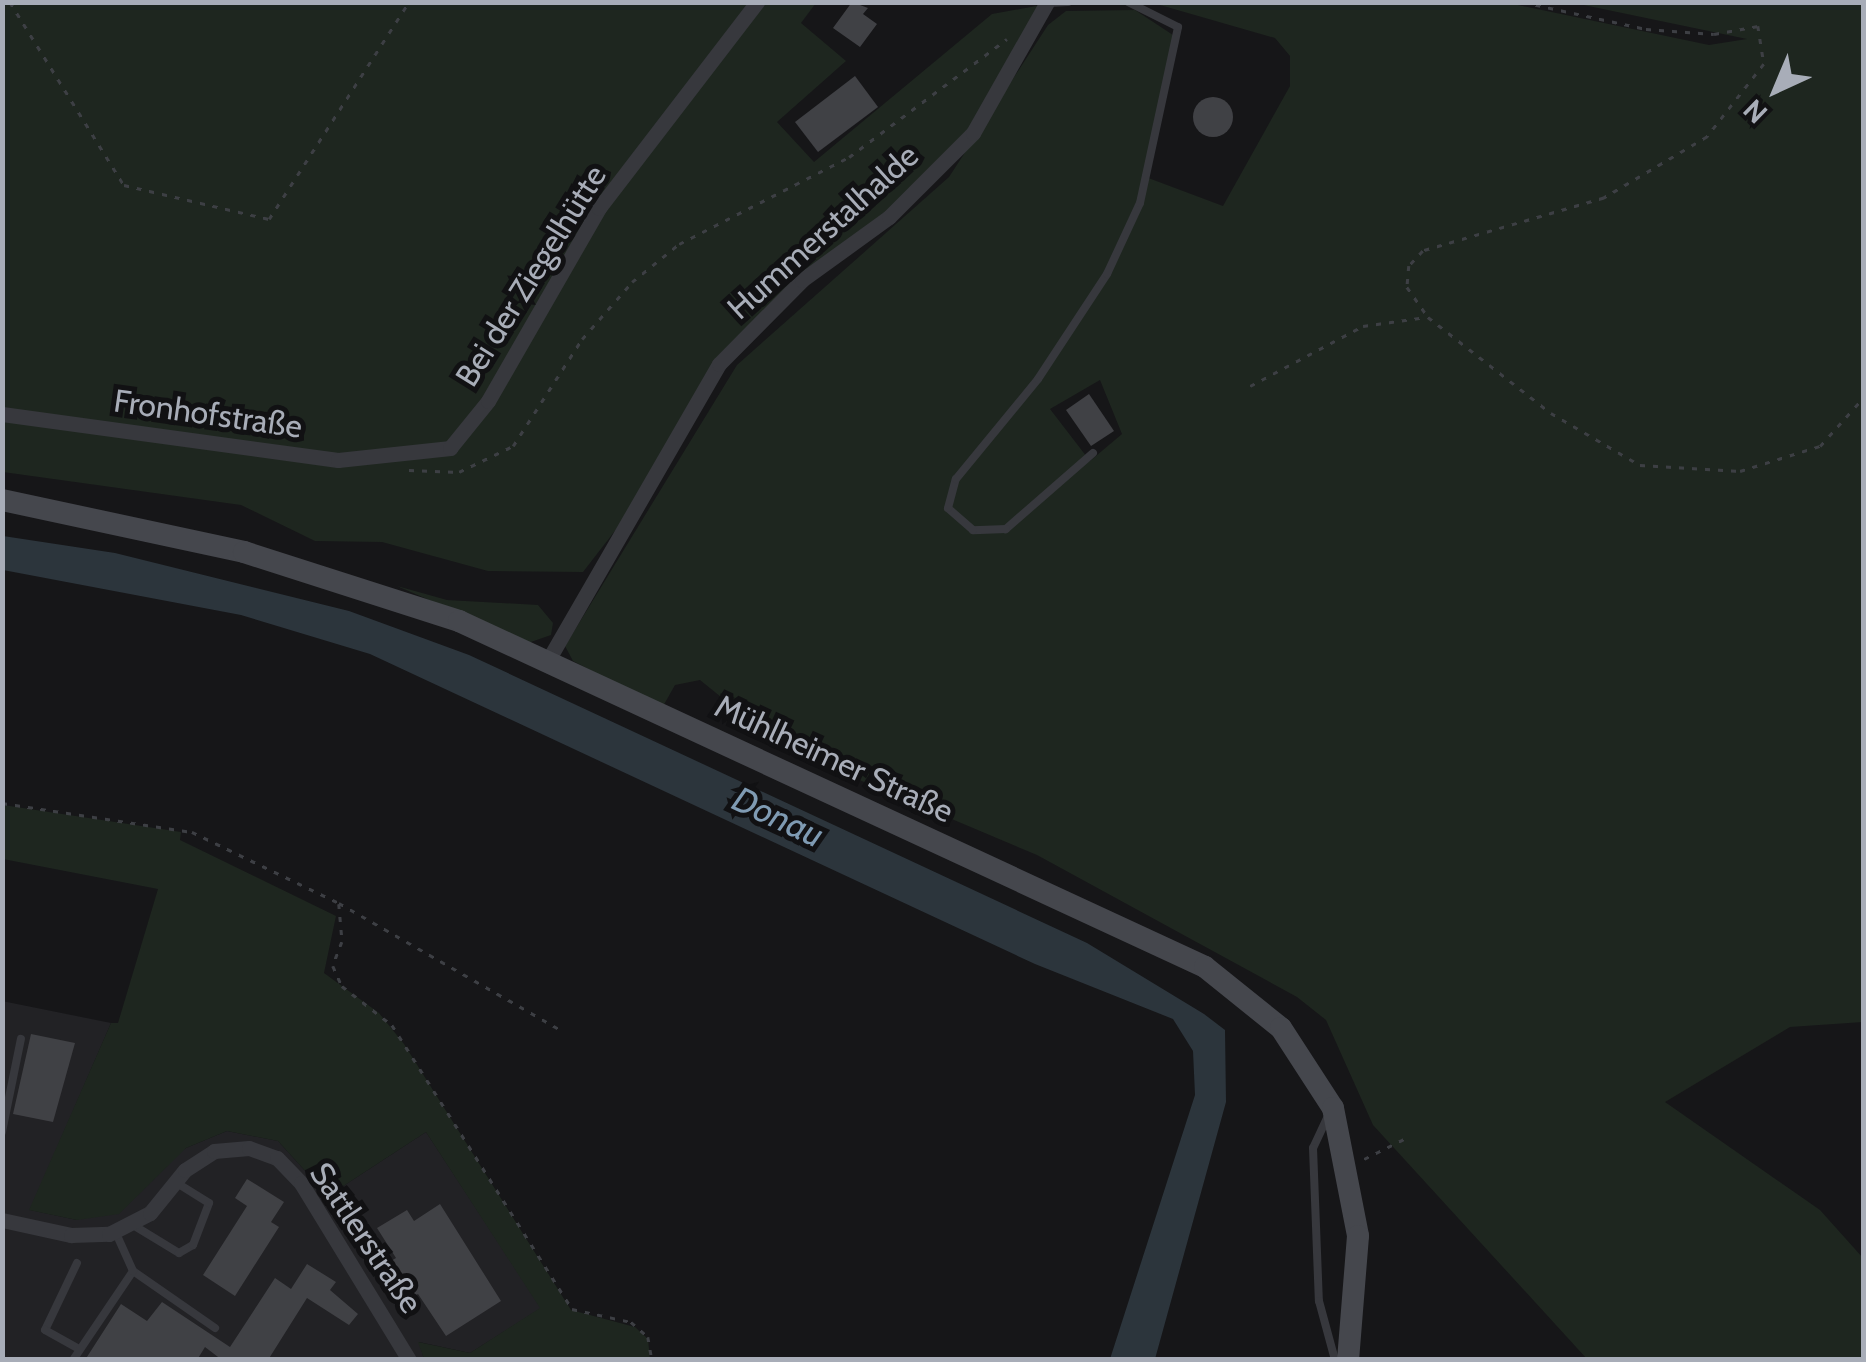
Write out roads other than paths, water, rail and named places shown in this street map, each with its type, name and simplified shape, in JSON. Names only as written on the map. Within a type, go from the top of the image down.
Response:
[{"type":"main road","name":"Mühlheimer Straße","points":[[2,500],[368,587],[547,662],[1205,967],[1280,1028],[1332,1108],[1358,1236],[1348,1360]]},
{"type":"street","name":"Bei der Ziegelhütte","points":[[405,463],[450,448],[488,400],[599,208],[757,2]]},
{"type":"street","name":"Hummerstalhalde","points":[[547,662],[719,364],[802,280],[890,217],[973,133],[1047,3]]},
{"type":"street","name":"Fronhofstraße","points":[[2,414],[338,460],[405,463]]},
{"type":"street","name":"Sattlerstraße","points":[[2,1220],[71,1235],[115,1231],[133,1225],[175,1182],[214,1151],[249,1148],[277,1158],[309,1194],[409,1360]]},
{"type":"lane","points":[[1047,3],[1068,2]]},
{"type":"lane","points":[[1093,454],[1006,529],[973,530],[948,508],[956,478],[1038,379],[1106,274],[1140,203],[1178,27],[1128,2]]},
{"type":"lane","points":[[2,1132],[21,1039]]},
{"type":"lane","points":[[1332,1108],[1312,1148],[1320,1301],[1335,1360]]},
{"type":"lane","points":[[133,1225],[179,1253],[193,1245],[209,1204],[175,1182]]},
{"type":"lane","points":[[115,1231],[133,1271],[215,1328]]},
{"type":"lane","points":[[77,1263],[45,1330],[79,1349]]},
{"type":"lane","points":[[72,1360],[133,1271]]},
{"type":"water","name":"Donau","points":[[3,536],[115,553],[349,611],[469,655],[1087,943],[1204,1014],[1225,1030],[1226,1102],[1155,1359],[1110,1359],[1195,1095],[1193,1051],[1173,1019],[1035,964],[370,654],[241,615],[3,570]]}]
